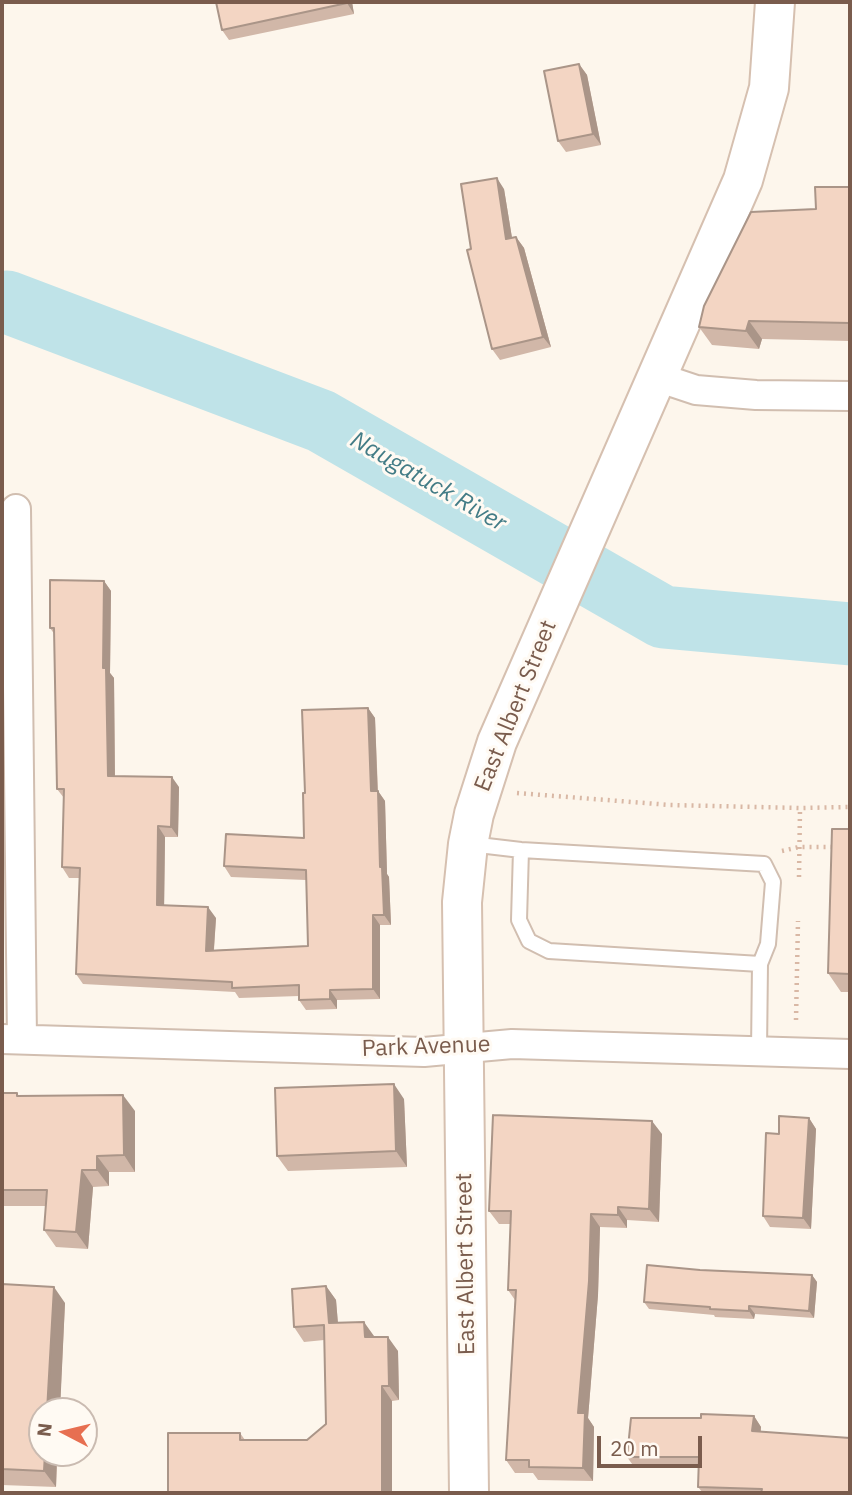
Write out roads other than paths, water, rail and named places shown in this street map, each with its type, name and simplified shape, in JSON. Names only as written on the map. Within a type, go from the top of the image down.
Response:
[{"type":"main road","name":"East Albert Street","points":[[469,1493],[462,902],[468,844],[497,742],[743,180],[769,88],[775,2]]},
{"type":"street","points":[[657,377],[696,390],[756,395],[850,396]]},
{"type":"street","points":[[12,1039],[16,509]]},
{"type":"street","name":"Park Avenue","points":[[12,1039],[424,1052],[512,1044],[850,1054]]},
{"type":"lane","points":[[468,844],[521,850],[764,864],[773,882],[768,944],[760,964],[760,1051]]},
{"type":"lane","points":[[521,850],[519,920],[529,941],[549,951],[760,964]]},
{"type":"waterway","name":"Naugatuck River","points":[[7,302],[321,421],[663,617],[850,634]]}]
